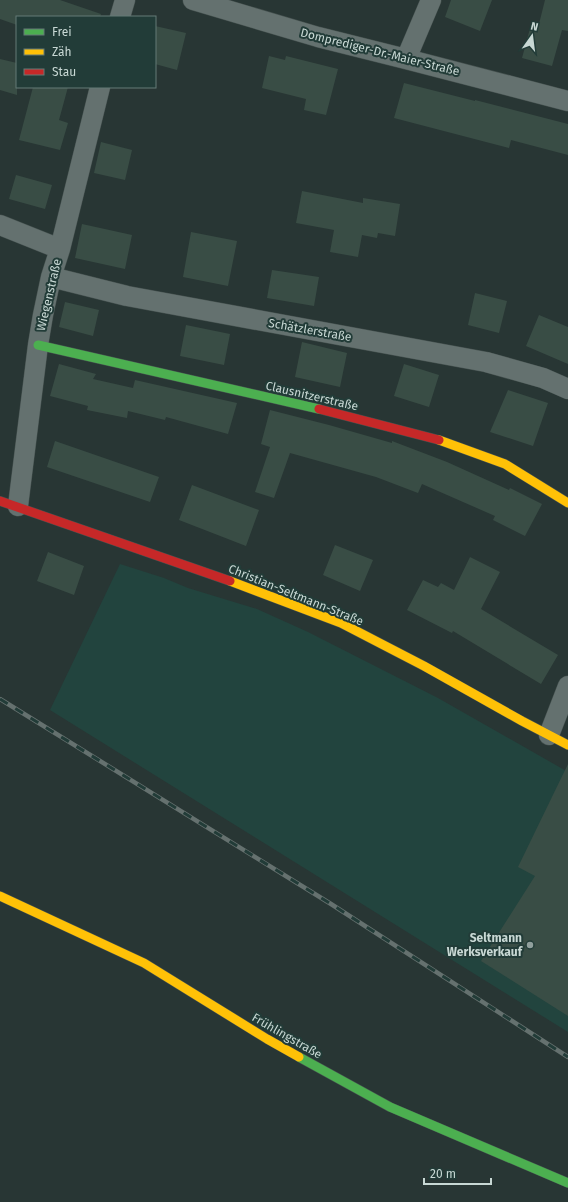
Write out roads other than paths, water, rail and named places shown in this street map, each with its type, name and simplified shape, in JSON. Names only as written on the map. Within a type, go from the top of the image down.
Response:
[{"type":"street","points":[[120,16],[124,0]]},
{"type":"street","name":"Domprediger-Dr.-Maier-Straße","points":[[193,0],[318,37],[568,101]]},
{"type":"street","points":[[406,59],[431,0]]},
{"type":"street","name":"Wiegenstraße","points":[[9,503],[51,277],[60,250],[100,88]]},
{"type":"street","points":[[0,225],[60,250]]},
{"type":"street","name":"Schätzlerstraße","points":[[51,277],[127,296],[486,362],[543,378],[568,389]]},
{"type":"street","name":"Clausnitzerstraße","points":[[38,345],[314,407],[432,438],[505,464],[568,503]]},
{"type":"street","name":"Christian-Seltmann-Straße","points":[[9,503],[242,585],[341,623],[424,666],[568,745]]},
{"type":"street","points":[[549,735],[568,686]]},
{"type":"street","name":"Frühlingstraße","points":[[0,896],[144,963],[266,1039],[390,1107],[568,1183]]},
{"type":"railway","points":[[0,699],[331,904],[568,1057]]},
{"type":"place","name":"Seltmann Werksverkauf","points":[[530,945]]}]
